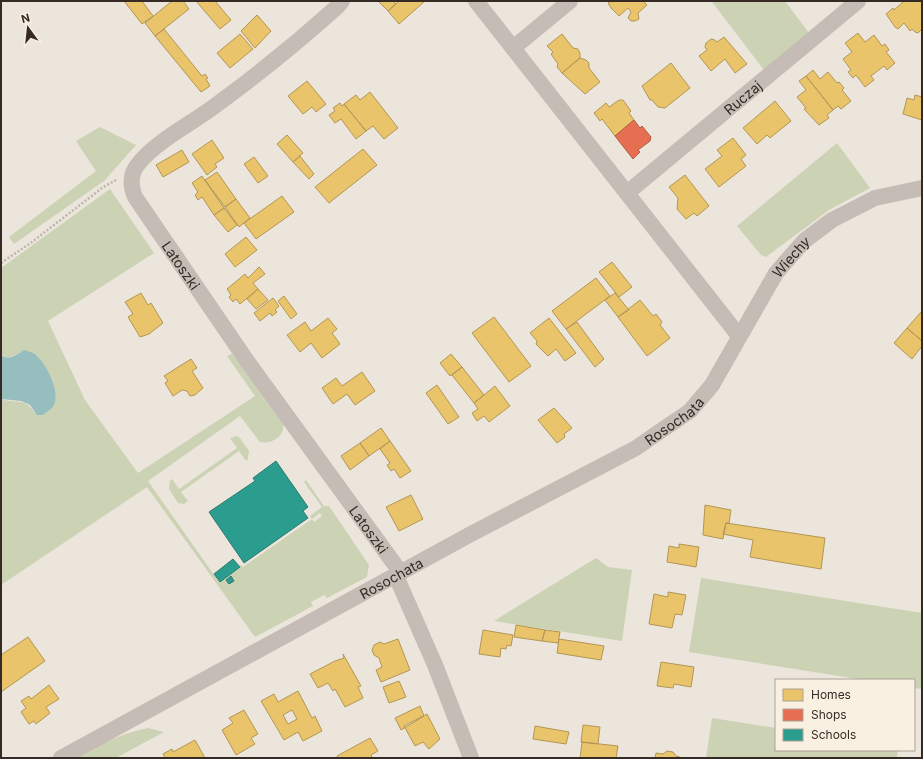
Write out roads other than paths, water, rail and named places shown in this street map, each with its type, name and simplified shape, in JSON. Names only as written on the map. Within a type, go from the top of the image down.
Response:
[{"type":"street","name":"Latoszki","points":[[342,1],[290,49],[214,107],[150,152],[139,163],[132,175],[132,186],[135,197],[247,361],[399,575],[471,758]]},
{"type":"street","points":[[476,1],[738,336]]},
{"type":"street","points":[[513,48],[570,1]]},
{"type":"street","name":"Ruczaj","points":[[627,193],[858,1]]},
{"type":"street","name":"Wiechy","points":[[712,385],[738,336],[776,273],[804,241],[832,220],[875,198],[922,188]]},
{"type":"street","name":"Rosochata","points":[[61,758],[636,448],[690,411],[712,385]]},
{"type":"water","points":[[24,350],[33,353],[38,357],[47,369],[54,385],[56,399],[54,405],[43,415],[37,415],[30,405],[21,401],[1,399],[1,355],[4,357],[10,357]]}]
